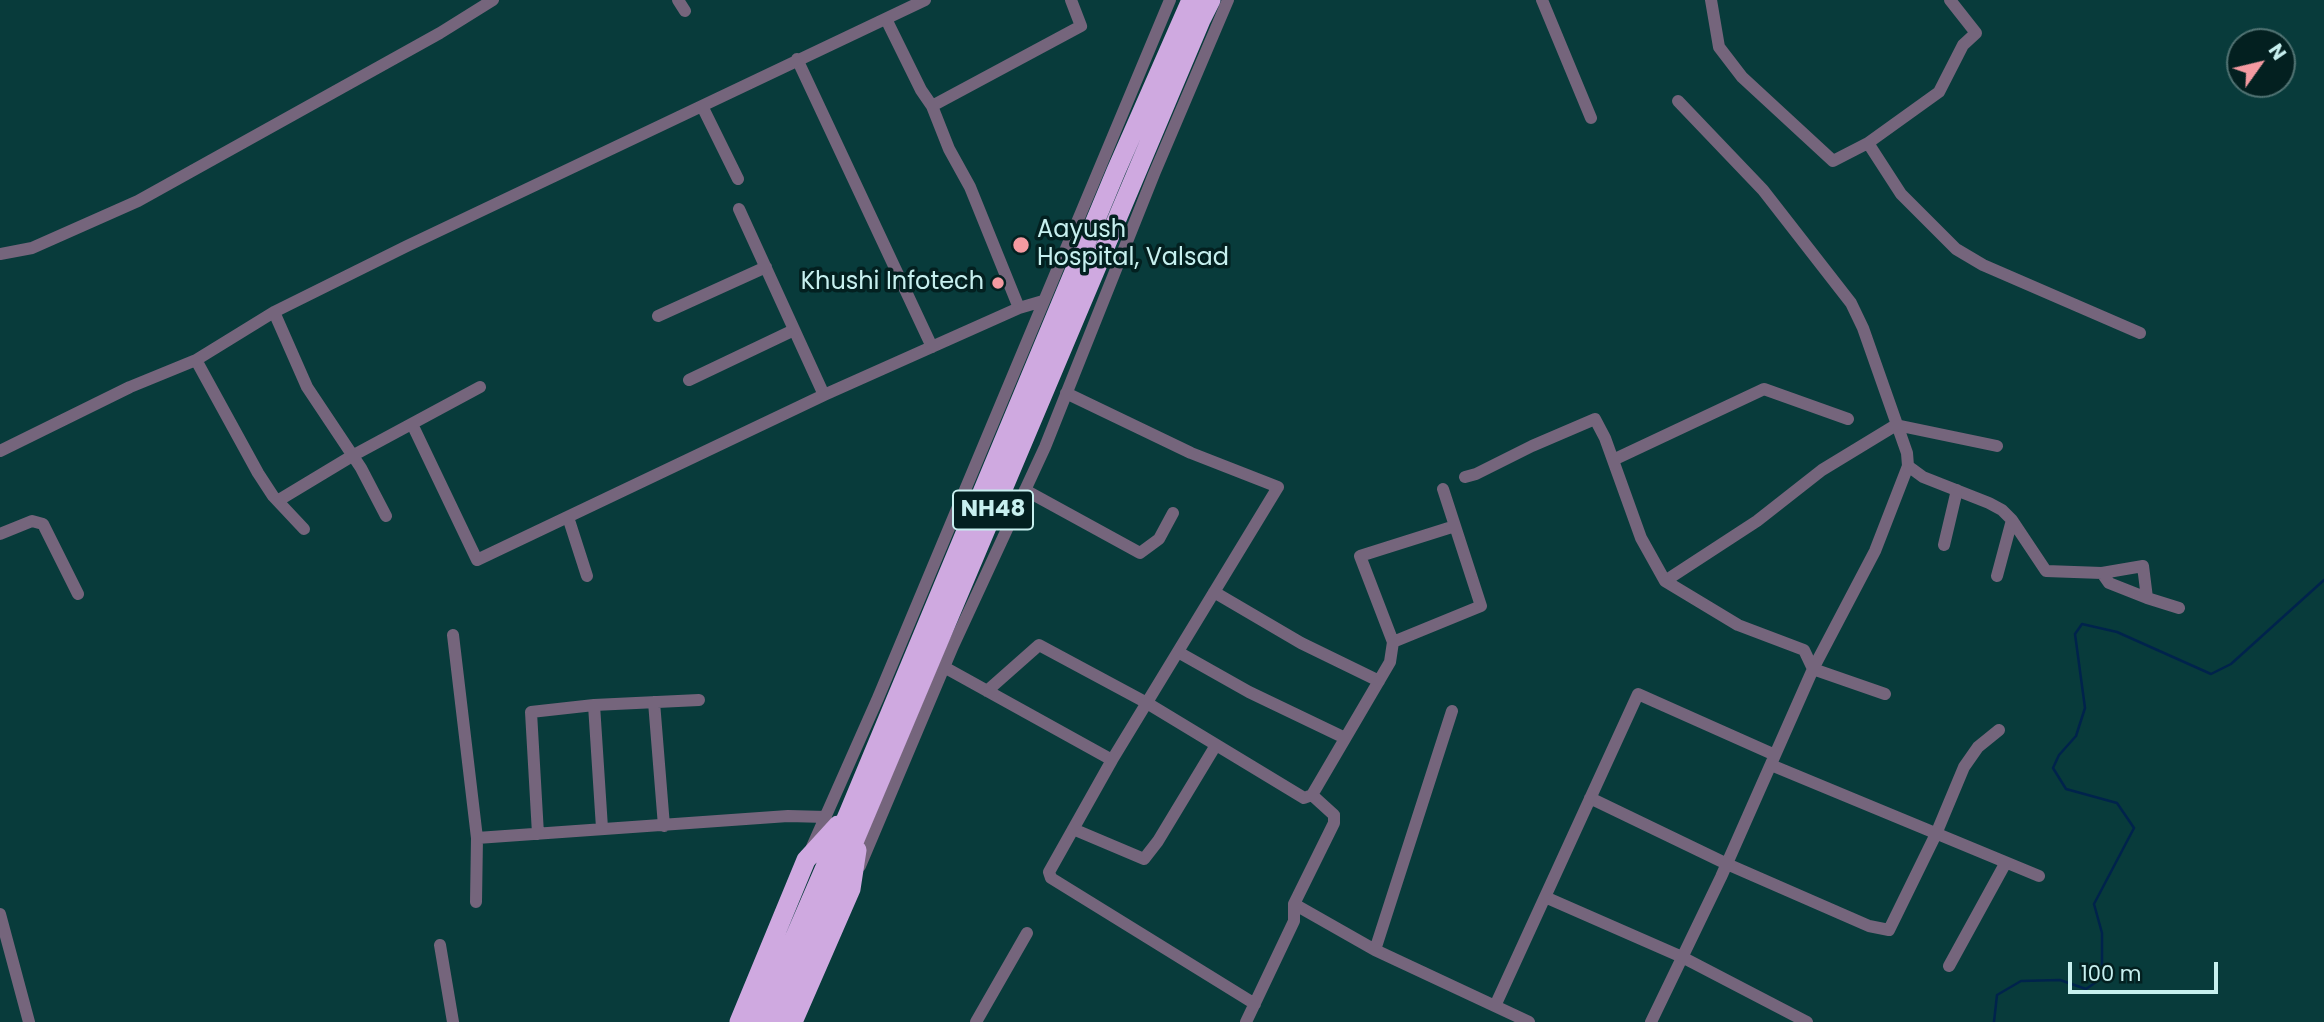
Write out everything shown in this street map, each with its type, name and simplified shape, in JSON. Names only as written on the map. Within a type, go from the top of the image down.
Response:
[{"type":"highway","name":"NH48","points":[[778,1022],[855,816],[1116,171],[1191,0]]},
{"type":"highway","name":"NH48","points":[[758,1022],[855,816],[997,501],[1211,0]]},
{"type":"highway","points":[[739,1022],[806,860],[855,816]]},
{"type":"highway","points":[[793,1022],[851,889],[855,816]]},
{"type":"street","points":[[0,254],[32,248],[98,219],[234,149],[440,33],[493,0]]},
{"type":"street","points":[[0,451],[130,387],[196,360],[274,312],[797,59],[925,0]]},
{"type":"street","points":[[932,106],[1082,26],[1071,0]]},
{"type":"street","points":[[806,860],[878,698],[1170,0]]},
{"type":"street","points":[[851,889],[944,667],[1025,490],[1228,0]]},
{"type":"street","points":[[1542,0],[1591,118]]},
{"type":"street","points":[[1711,0],[1720,47],[1741,77],[1833,161],[1868,143],[1939,92],[1963,45],[1976,33],[1950,0]]},
{"type":"street","points":[[886,19],[932,106],[949,149],[970,187],[1019,308]]},
{"type":"street","points":[[797,59],[932,347]]},
{"type":"street","points":[[1651,1022],[1727,864],[1813,669],[1875,551],[1908,466],[1907,453],[1863,328],[1851,303],[1763,190],[1678,101]]},
{"type":"street","points":[[702,106],[738,179]]},
{"type":"street","points":[[1868,143],[1901,194],[1956,249],[1983,265],[2140,333]]},
{"type":"street","points":[[739,209],[824,395]]},
{"type":"street","points":[[658,316],[766,267]]},
{"type":"street","points":[[412,424],[477,560],[824,395],[1019,308],[1043,301]]},
{"type":"street","points":[[274,312],[307,387],[361,468],[386,516]]},
{"type":"street","points":[[689,380],[794,330]]},
{"type":"street","points":[[196,360],[258,473],[273,496],[304,529]]},
{"type":"street","points":[[279,500],[352,456],[480,387]]},
{"type":"street","points":[[1613,460],[1764,389],[1848,419]]},
{"type":"street","points":[[1066,393],[1191,453],[1278,487],[1112,760],[1049,872],[1051,878],[1255,1004]]},
{"type":"street","points":[[1465,477],[1595,419],[1641,538],[1665,581],[1738,625],[1804,650],[1813,669],[1885,694]]},
{"type":"street","points":[[1665,581],[1757,521],[1822,470],[1896,425],[1997,446]]},
{"type":"street","points":[[1908,466],[1923,477],[2002,510],[2012,520],[2046,570],[2102,573],[2143,566],[2147,598]]},
{"type":"street","points":[[1393,642],[1481,606],[1443,489]]},
{"type":"street","points":[[1025,490],[1140,553],[1158,539],[1173,513]]},
{"type":"street","points":[[1944,545],[1957,490]]},
{"type":"street","points":[[997,501],[1016,510]]},
{"type":"street","points":[[568,517],[587,576]]},
{"type":"street","points":[[1997,576],[2012,520]]},
{"type":"street","points":[[0,534],[32,521],[43,524],[78,594]]},
{"type":"street","points":[[987,691],[1039,645],[1147,704],[1304,798],[1312,795],[1390,662],[1393,642],[1360,556],[1455,526]]},
{"type":"street","points":[[2102,573],[2109,583],[2179,608]]},
{"type":"street","points":[[1214,592],[1301,643],[1379,681]]},
{"type":"street","points":[[453,635],[477,838],[476,902]]},
{"type":"street","points":[[1178,652],[1249,692],[1345,738]]},
{"type":"street","points":[[944,667],[1112,760]]},
{"type":"street","points":[[1495,1006],[1638,694],[1773,760],[1936,834],[2039,876]]},
{"type":"street","points":[[538,834],[531,712],[594,705],[699,700]]},
{"type":"street","points":[[654,702],[664,826]]},
{"type":"street","points":[[594,705],[602,828]]},
{"type":"street","points":[[1375,950],[1452,712]]},
{"type":"street","points":[[1590,799],[1727,864],[1869,926],[1889,930],[1936,834],[1964,767],[1978,747],[1999,730]]},
{"type":"street","points":[[1073,829],[1144,859],[1158,841],[1216,745]]},
{"type":"street","points":[[1246,1022],[1294,920],[1294,904],[1334,823],[1334,815],[1312,795]]},
{"type":"street","points":[[477,838],[788,816],[825,817]]},
{"type":"street","points":[[1949,966],[2006,863]]},
{"type":"street","points":[[1545,897],[1682,957],[1807,1022]]},
{"type":"street","points":[[1294,904],[1375,950],[1529,1022]]},
{"type":"street","points":[[0,914],[29,1022]]},
{"type":"street","points":[[976,1022],[1027,933]]},
{"type":"street","points":[[440,945],[453,1022]]},
{"type":"waterway","points":[[1994,1022],[1997,995],[2021,981],[2060,980],[2086,989],[2102,978],[2102,933],[2094,904],[2134,828],[2117,803],[2066,789],[2053,768],[2059,755],[2076,736],[2085,708],[2075,634],[2082,624],[2117,632],[2211,674],[2231,664],[2324,580]]},
{"type":"place","name":"Aayush Hospital, Valsad","points":[[1021,245]]},
{"type":"place","name":"Khushi Infotech","points":[[998,283]]}]
